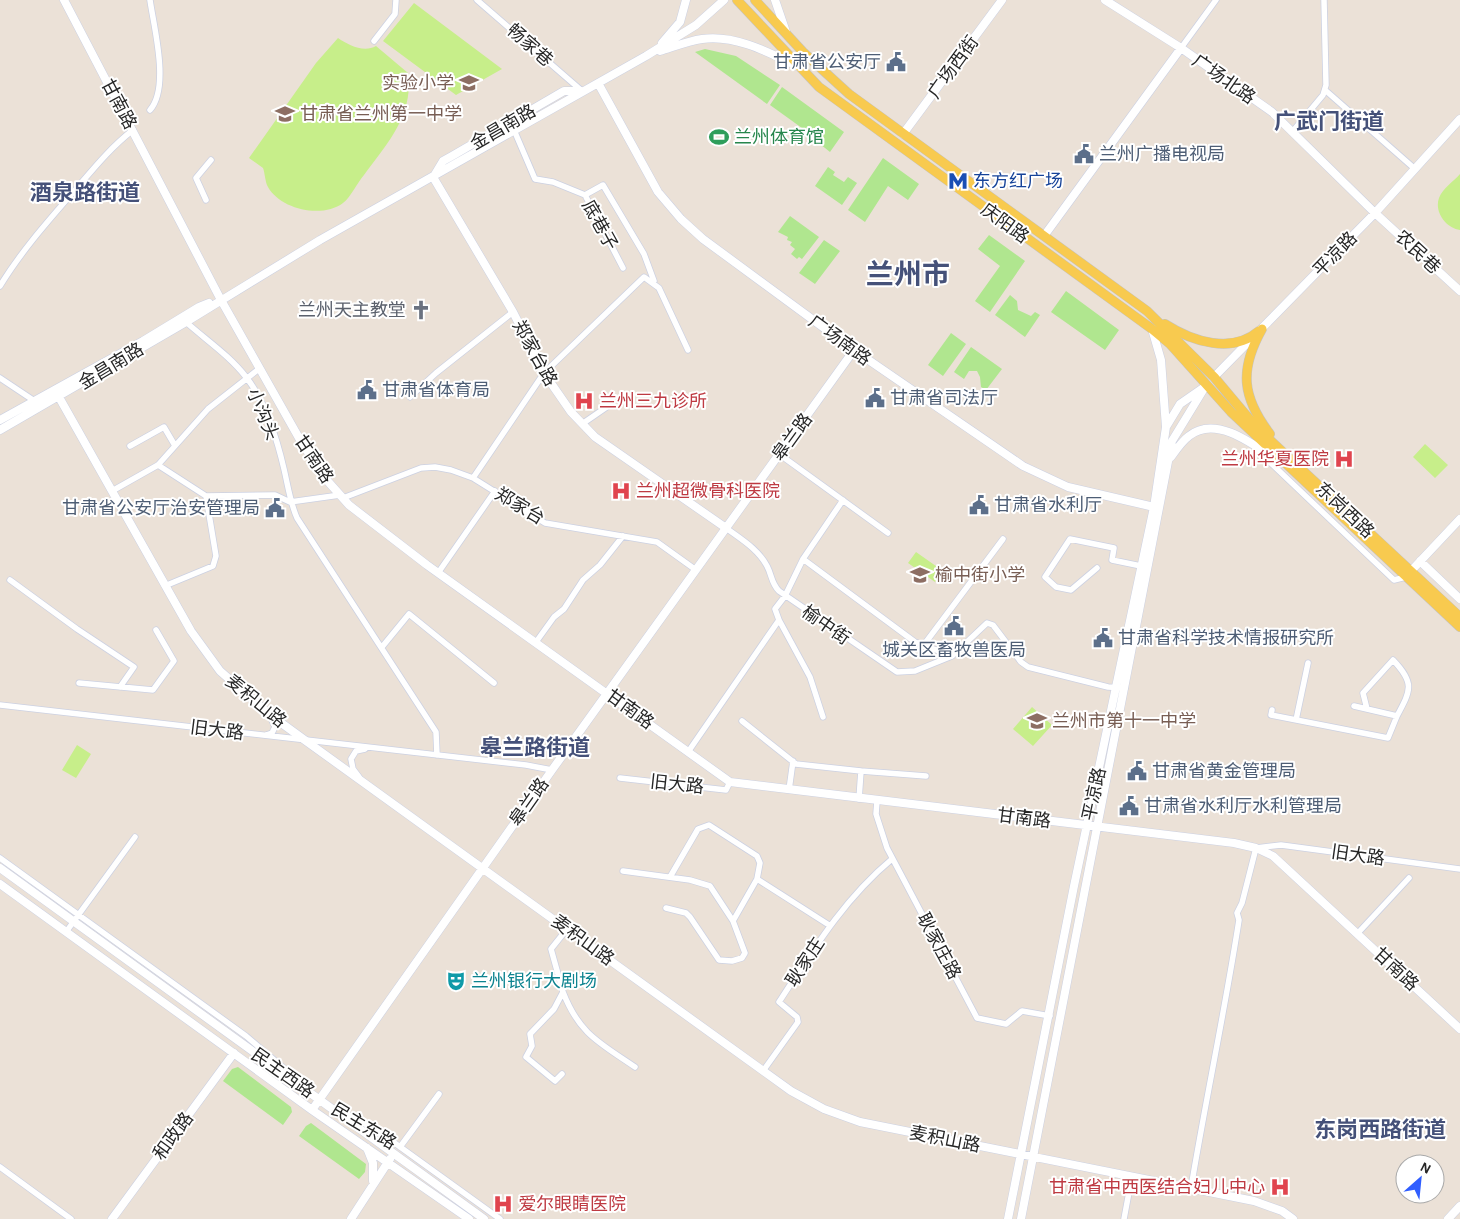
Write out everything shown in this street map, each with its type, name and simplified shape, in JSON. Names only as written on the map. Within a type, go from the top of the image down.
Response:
[{"type":"main road","name":"庆阳路","points":[[736,0],[819,87],[1152,329],[1170,344],[1206,386]]},
{"type":"main road","name":"庆阳路","points":[[755,0],[788,36],[850,94],[1147,311],[1214,377]]},
{"type":"main road","points":[[1147,311],[1173,329],[1199,339],[1224,345],[1244,341],[1262,329]]},
{"type":"main road","points":[[1262,329],[1247,367],[1247,392],[1262,423],[1290,464]]},
{"type":"main road","name":"平凉路","points":[[1206,386],[1214,377]]},
{"type":"main road","name":"东岗西路","points":[[1214,377],[1290,464]]},
{"type":"main road","name":"东岗西路","points":[[1206,386],[1408,574],[1460,627]]},
{"type":"main road","name":"东岗西路","points":[[1408,574],[1460,617]]},
{"type":"street","name":"甘南路","points":[[64,0],[221,300],[299,438],[324,477],[342,497],[438,573],[730,782],[1234,843],[1256,848],[1273,856],[1460,1029]]},
{"type":"street","points":[[150,0],[160,82],[155,104],[150,110]]},
{"type":"street","points":[[374,41],[394,14],[396,0]]},
{"type":"street","name":"畅家巷","points":[[476,0],[582,91]]},
{"type":"street","points":[[646,56],[664,41],[680,22],[686,0]]},
{"type":"street","name":"金昌南路","points":[[0,420],[33,400],[57,394],[186,322],[320,240],[646,56],[696,26],[724,0]]},
{"type":"street","points":[[775,0],[788,36]]},
{"type":"street","name":"广场西街","points":[[903,134],[1002,0]]},
{"type":"street","name":"广场北路","points":[[1105,0],[1181,48],[1272,112],[1375,213]]},
{"type":"street","points":[[1044,236],[1216,0]]},
{"type":"street","points":[[1293,131],[1324,95],[1324,0]]},
{"type":"street","points":[[646,56],[702,38],[731,40],[770,53],[802,69]]},
{"type":"street","name":"广场南路","points":[[598,83],[658,192],[681,220],[703,240],[854,350],[1023,466],[1047,478],[1088,493],[1154,507]]},
{"type":"street","points":[[1325,90],[1415,170]]},
{"type":"street","name":"金昌南路","points":[[432,177],[443,161],[564,92],[582,91]]},
{"type":"street","name":"平凉路","points":[[1214,377],[1375,213],[1460,119]]},
{"type":"street","points":[[0,286],[20,254],[36,235],[118,141],[133,130]]},
{"type":"street","name":"底巷子","points":[[514,130],[536,180],[553,182],[585,195],[623,268]]},
{"type":"street","points":[[206,200],[196,178],[211,160]]},
{"type":"street","name":"郑家台路","points":[[432,177],[513,312],[544,373],[571,412],[595,437],[726,528]]},
{"type":"street","points":[[585,195],[603,185],[644,254],[654,284]]},
{"type":"street","name":"农民巷","points":[[1375,213],[1460,291]]},
{"type":"street","points":[[474,478],[544,373],[644,277],[659,288],[688,350]]},
{"type":"street","name":"金昌南路","points":[[0,430],[198,307],[221,300]]},
{"type":"street","points":[[410,397],[436,373],[513,312]]},
{"type":"street","name":"小沟头","points":[[186,322],[246,377],[259,397],[284,469],[290,502]]},
{"type":"street","points":[[1152,329],[1161,360],[1166,427]]},
{"type":"street","name":"皋兰路","points":[[312,1110],[552,770],[854,350]]},
{"type":"street","points":[[112,491],[158,464],[174,444],[208,409],[246,377],[260,368]]},
{"type":"street","points":[[0,378],[33,400]]},
{"type":"street","name":"平凉路","points":[[1008,1219],[1154,507],[1166,427],[1180,404],[1206,386]]},
{"type":"street","name":"平凉路","points":[[1021,1219],[1032,1156],[1068,986],[1172,441],[1206,386]]},
{"type":"street","name":"麦积山路","points":[[57,394],[167,585],[191,631],[220,671],[258,705],[306,741],[790,1091],[824,1109],[860,1122],[1254,1201],[1282,1210],[1293,1219]]},
{"type":"street","points":[[582,424],[611,404]]},
{"type":"street","points":[[130,446],[164,427],[174,444]]},
{"type":"street","points":[[1169,458],[1189,436],[1204,429],[1222,430],[1290,464]]},
{"type":"street","name":"东岗西路","points":[[1250,444],[1394,580],[1408,574]]},
{"type":"street","points":[[779,454],[888,533]]},
{"type":"street","points":[[158,464],[206,496],[275,495],[290,502],[324,560],[436,732],[437,755]]},
{"type":"street","name":"郑家台","points":[[290,502],[342,497],[421,468],[435,467],[474,478],[544,523],[656,542],[696,570]]},
{"type":"street","points":[[438,573],[495,491]]},
{"type":"street","points":[[167,585],[213,566],[216,556],[206,496]]},
{"type":"street","points":[[823,717],[810,677],[775,609],[785,596],[803,559],[843,500]]},
{"type":"street","points":[[1408,574],[1460,519]]},
{"type":"street","name":"榆中街","points":[[726,528],[758,552],[768,567],[774,586],[785,596],[897,672],[915,671],[952,656],[987,623],[993,625],[1021,662],[1028,667],[1116,688],[1125,688]]},
{"type":"street","points":[[536,642],[554,617],[564,609],[583,580],[600,565],[623,536]]},
{"type":"street","points":[[923,646],[1003,539]]},
{"type":"street","points":[[1097,568],[1071,590],[1056,587],[1045,576],[1070,539],[1114,548],[1112,560],[1141,566]]},
{"type":"street","points":[[803,559],[915,642],[952,656]]},
{"type":"street","points":[[1420,561],[1460,598]]},
{"type":"street","points":[[10,580],[77,629],[134,666],[120,687]]},
{"type":"street","points":[[382,647],[410,614],[494,683]]},
{"type":"street","points":[[688,752],[780,620]]},
{"type":"street","points":[[79,683],[153,690],[174,662],[156,630]]},
{"type":"street","points":[[1272,710],[1271,715],[1388,738],[1408,696],[1410,685],[1405,672],[1393,660],[1363,693],[1367,709]]},
{"type":"street","points":[[1296,720],[1308,663]]},
{"type":"street","name":"旧大路","points":[[0,705],[552,770]]},
{"type":"street","points":[[256,735],[270,734],[274,727],[272,718],[258,705]]},
{"type":"street","points":[[1354,706],[1397,716]]},
{"type":"street","points":[[742,721],[796,764],[926,776]]},
{"type":"street","points":[[370,787],[353,769],[351,759],[356,751],[377,749]]},
{"type":"street","points":[[789,790],[793,762]]},
{"type":"street","points":[[858,799],[861,771]]},
{"type":"street","name":"旧大路","points":[[620,778],[726,790],[730,782]]},
{"type":"street","name":"耿家庄路","points":[[877,801],[876,814],[892,859],[977,1018],[1006,1024],[1022,1010],[1050,1016]]},
{"type":"street","points":[[670,877],[698,829],[708,826],[757,856],[760,863],[757,879],[733,921]]},
{"type":"street","points":[[66,932],[135,837]]},
{"type":"street","name":"旧大路","points":[[1256,848],[1281,845],[1460,868]]},
{"type":"street","points":[[1191,1188],[1229,981],[1239,920],[1237,913],[1242,903],[1256,848]]},
{"type":"street","name":"民主西路","points":[[0,858],[246,1036],[320,1099]]},
{"type":"street","name":"耿家庄","points":[[763,1071],[798,1022],[796,1017],[779,1002],[829,924],[868,879],[892,859]]},
{"type":"street","name":"民主西路","points":[[0,868],[320,1099]]},
{"type":"street","points":[[623,870],[690,880],[710,886],[733,921],[745,953],[742,958],[732,961],[719,960],[686,913],[666,908]]},
{"type":"street","points":[[1357,934],[1409,878]]},
{"type":"street","points":[[757,879],[829,924]]},
{"type":"street","name":"民主西路","points":[[0,884],[312,1110]]},
{"type":"street","points":[[567,929],[551,949],[571,1014],[595,1040],[635,1067]]},
{"type":"street","points":[[562,1074],[555,1081],[526,1057],[532,1046],[530,1034],[554,1009],[563,992]]},
{"type":"street","name":"和政路","points":[[112,1219],[234,1053]]},
{"type":"street","points":[[400,1147],[439,1094]]},
{"type":"street","name":"民主东路","points":[[320,1099],[378,1131],[500,1219]]},
{"type":"street","name":"民主东路","points":[[320,1099],[484,1219]]},
{"type":"street","name":"民主东路","points":[[312,1110],[469,1219]]},
{"type":"street","points":[[366,1148],[373,1163],[373,1183]]},
{"type":"street","points":[[351,1219],[393,1153]]},
{"type":"street","points":[[0,1168],[71,1219]]},
{"type":"street","points":[[1124,1219],[1132,1176]]},
{"type":"street","points":[[1448,1219],[1460,1206]]},
{"type":"green space","points":[[414,3],[502,69],[456,95],[383,41]]},
{"type":"green space","points":[[338,38],[361,48],[366,49],[376,46],[408,73],[409,88],[407,102],[403,116],[390,140],[346,200],[334,208],[313,211],[291,206],[274,195],[267,185],[263,168],[249,158],[316,63]]},
{"type":"green space","points":[[705,49],[736,56],[780,85],[767,104],[695,52]]},
{"type":"green space","points":[[782,87],[844,132],[830,152],[820,144],[820,141],[770,105]]},
{"type":"green space","points":[[883,158],[919,184],[908,200],[888,186],[865,222],[848,210]]},
{"type":"green space","points":[[828,167],[835,172],[833,175],[844,182],[848,177],[857,183],[842,205],[815,186]]},
{"type":"green space","points":[[1460,174],[1460,230],[1446,223],[1438,209],[1438,203],[1443,191]]},
{"type":"green space","points":[[790,216],[819,237],[802,259],[799,257],[797,259],[791,254],[795,249],[790,245],[792,242],[787,240],[788,237],[778,232]]},
{"type":"green space","points":[[989,235],[1025,261],[990,312],[975,301],[1000,266],[978,249]]},
{"type":"green space","points":[[824,240],[840,251],[815,284],[799,273]]},
{"type":"green space","points":[[1066,291],[1119,330],[1105,350],[1051,312]]},
{"type":"green space","points":[[1010,295],[1017,301],[1018,310],[1031,316],[1035,312],[1040,315],[1025,337],[995,315]]},
{"type":"green space","points":[[951,333],[966,344],[943,376],[928,365]]},
{"type":"green space","points":[[971,347],[1002,369],[986,390],[981,387],[977,371],[969,371],[964,379],[954,372]]},
{"type":"green space","points":[[1425,444],[1448,465],[1435,478],[1413,457]]},
{"type":"green space","points":[[916,552],[943,571],[935,582],[908,563]]},
{"type":"green space","points":[[1032,707],[1052,725],[1033,746],[1013,729]]},
{"type":"green space","points":[[77,745],[91,754],[76,778],[62,770]]},
{"type":"green space","points":[[238,1067],[291,1107],[292,1112],[283,1125],[223,1081],[232,1069]]},
{"type":"green space","points":[[311,1123],[366,1164],[365,1172],[359,1179],[299,1136],[306,1126]]},
{"type":"place","name":"甘肃省公安厅","points":[[896,62]]},
{"type":"place","name":"实验小学","points":[[469,83]]},
{"type":"place","name":"甘肃省兰州第一中学","points":[[285,114]]},
{"type":"place","name":"兰州体育馆","points":[[719,137]]},
{"type":"place","name":"兰州广播电视局","points":[[1084,154]]},
{"type":"place","name":"东方红广场","points":[[958,181]]},
{"type":"place","name":"兰州天主教堂","points":[[421,310]]},
{"type":"place","name":"甘肃省体育局","points":[[367,390]]},
{"type":"place","name":"甘肃省司法厅","points":[[875,398]]},
{"type":"place","name":"兰州三九诊所","points":[[584,401]]},
{"type":"place","name":"兰州华夏医院","points":[[1344,459]]},
{"type":"place","name":"兰州超微骨科医院","points":[[621,491]]},
{"type":"place","name":"甘肃省水利厅","points":[[979,505]]},
{"type":"place","name":"甘肃省公安厅治安管理局","points":[[275,508]]},
{"type":"place","name":"榆中街小学","points":[[920,575]]},
{"type":"place","name":"城关区畜牧兽医局","points":[[954,626]]},
{"type":"place","name":"甘肃省科学技术情报研究所","points":[[1103,638]]},
{"type":"place","name":"兰州市第十一中学","points":[[1037,721]]},
{"type":"place","name":"甘肃省黄金管理局","points":[[1137,771]]},
{"type":"place","name":"甘肃省水利厅水利管理局","points":[[1129,806]]},
{"type":"place","name":"兰州银行大剧场","points":[[456,981]]},
{"type":"place","name":"甘肃省中西医结合妇儿中心","points":[[1280,1187]]},
{"type":"place","name":"爱尔眼睛医院","points":[[503,1204]]},
{"type":"district","name":"广武门街道","points":[[1329,121]]},
{"type":"district","name":"酒泉路街道","points":[[85,192]]},
{"type":"district","name":"兰州市","points":[[908,274]]},
{"type":"district","name":"皋兰路街道","points":[[535,747]]},
{"type":"district","name":"东岗西路街道","points":[[1380,1129]]}]
